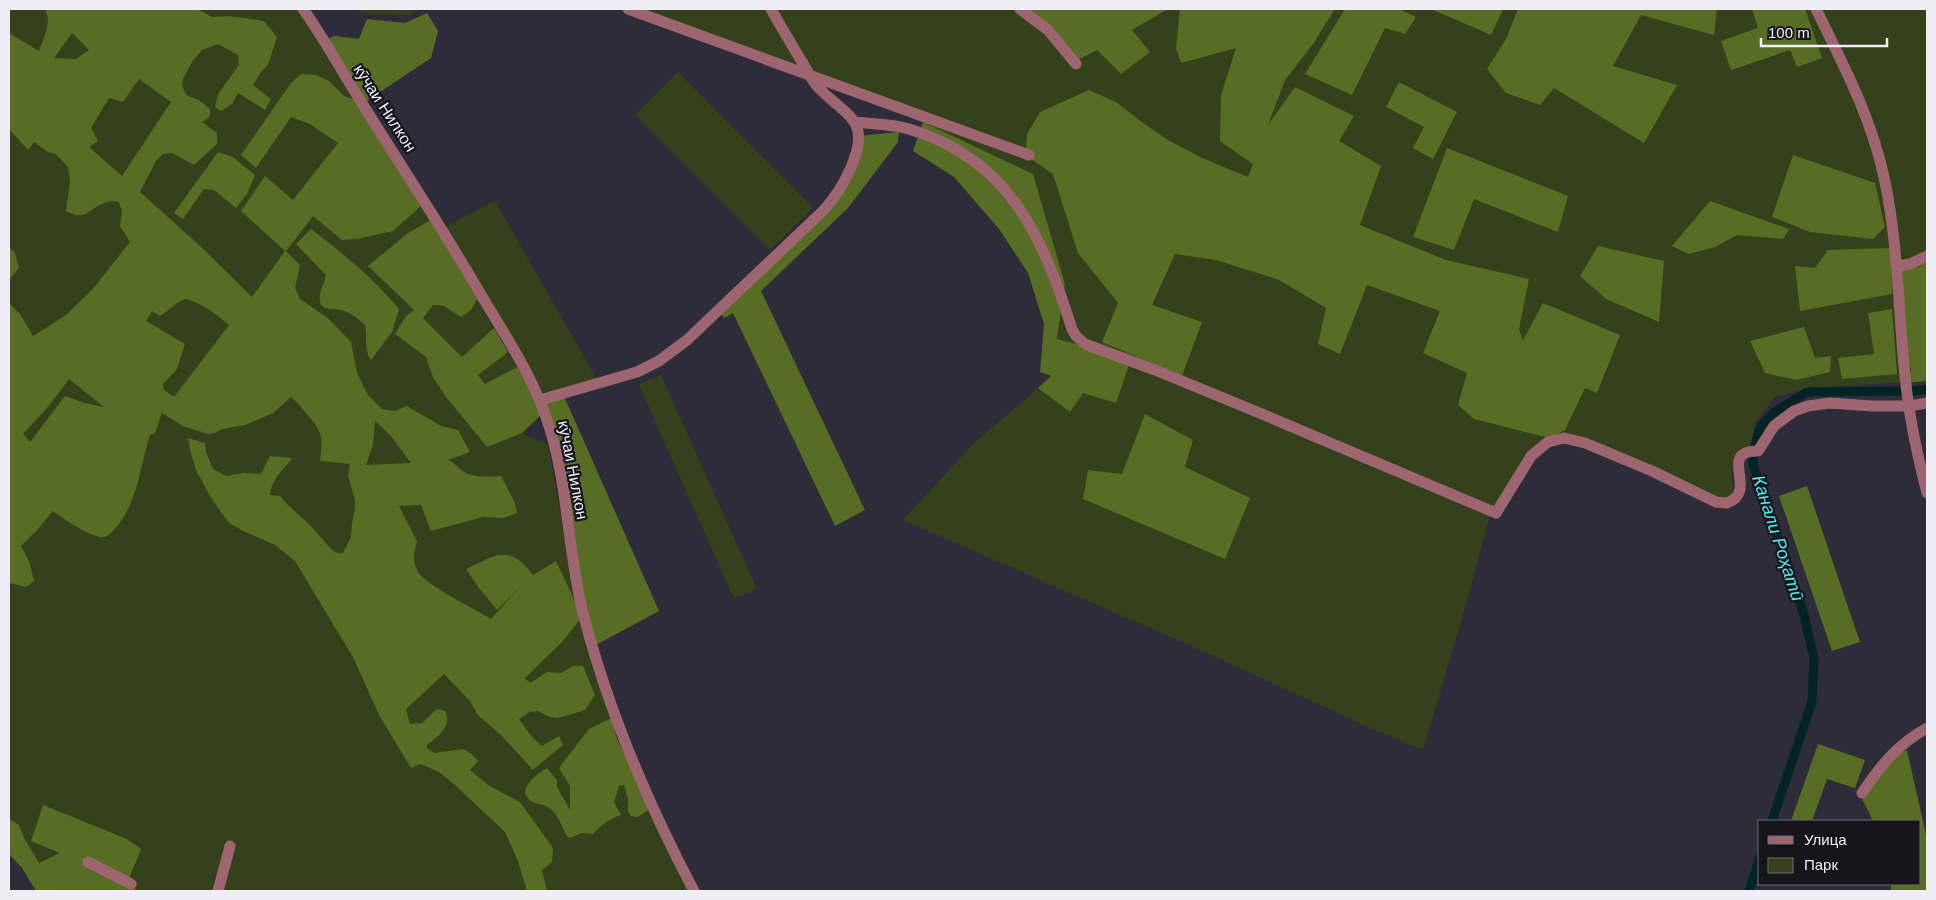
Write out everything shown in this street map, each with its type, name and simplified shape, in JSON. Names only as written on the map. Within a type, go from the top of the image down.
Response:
[{"type":"street","name":"кӯчаи Нилкон","points":[[303,9],[438,220],[540,400],[550,426],[558,460],[572,556],[582,608],[596,657],[624,742],[694,891]]},
{"type":"street","points":[[628,9],[1029,156]]},
{"type":"street","points":[[540,400],[642,370],[659,361],[687,340],[832,200],[849,172],[855,154],[858,134],[854,122],[822,92],[809,75],[771,9]]},
{"type":"street","points":[[1020,9],[1048,30],[1076,64]]},
{"type":"street","points":[[1816,9],[1855,88],[1868,122],[1884,178],[1895,241],[1906,385],[1927,493]]},
{"type":"street","points":[[854,122],[907,128],[947,143],[964,153],[1011,195],[1038,237],[1053,272],[1072,329],[1076,336],[1085,344],[1233,402],[1496,514],[1531,456],[1540,447],[1556,439],[1569,439],[1585,443],[1722,503],[1731,502],[1739,493],[1741,482],[1738,463],[1740,457],[1758,451],[1774,426],[1794,411],[1808,406],[1830,403],[1872,406],[1927,403]]},
{"type":"street","points":[[1897,266],[1910,264],[1927,256]]},
{"type":"street","points":[[1862,793],[1880,766],[1890,755],[1904,742],[1927,728]]},
{"type":"street","points":[[218,891],[230,846]]},
{"type":"street","points":[[88,862],[131,884]]},
{"type":"green space","points":[[9,9],[298,9],[431,220],[543,413],[522,433],[548,445],[578,608],[617,739],[689,891],[36,891],[22,868],[9,854]]},
{"type":"green space","points":[[45,9],[197,9],[212,17],[229,16],[264,21],[277,37],[268,65],[253,85],[271,99],[265,110],[238,93],[232,104],[221,111],[215,107],[218,94],[239,65],[238,55],[218,44],[202,50],[192,62],[182,85],[186,95],[199,100],[210,109],[209,117],[202,122],[217,133],[217,144],[194,165],[172,153],[163,154],[156,161],[140,192],[198,244],[252,297],[285,251],[241,211],[265,176],[293,200],[338,143],[310,124],[291,117],[256,168],[241,155],[291,83],[301,74],[317,75],[329,81],[344,96],[355,100],[422,205],[393,231],[357,239],[342,240],[313,216],[286,251],[300,265],[295,288],[300,299],[328,318],[351,342],[357,373],[368,395],[382,409],[395,411],[407,406],[441,426],[458,430],[470,452],[448,460],[465,473],[474,476],[501,476],[515,503],[517,513],[504,518],[483,517],[431,531],[421,505],[399,506],[417,541],[414,556],[418,572],[440,590],[491,619],[521,586],[497,610],[466,569],[494,556],[509,555],[524,565],[533,575],[556,561],[578,608],[581,618],[562,642],[525,678],[530,683],[547,672],[561,673],[573,666],[583,666],[595,695],[585,710],[576,713],[558,718],[550,717],[538,711],[530,712],[519,719],[532,737],[542,746],[559,736],[563,745],[533,770],[502,736],[478,715],[470,701],[444,674],[406,709],[410,724],[422,723],[437,709],[445,711],[447,717],[446,726],[440,735],[427,745],[427,748],[434,753],[463,749],[472,754],[478,761],[470,770],[488,785],[520,802],[553,848],[552,862],[542,870],[547,891],[527,891],[518,861],[505,832],[455,785],[439,772],[421,764],[411,768],[379,715],[354,659],[295,561],[275,545],[228,522],[210,496],[196,470],[188,438],[205,443],[206,452],[213,469],[226,476],[243,473],[261,474],[270,456],[292,458],[275,480],[270,495],[280,496],[332,550],[336,553],[343,553],[351,537],[355,509],[355,501],[348,475],[350,464],[320,461],[321,435],[307,414],[291,397],[273,413],[245,425],[222,429],[208,434],[183,426],[162,413],[155,433],[150,435],[131,502],[113,531],[105,537],[93,535],[53,511],[21,546],[29,561],[34,581],[26,587],[9,583],[9,303],[20,314],[33,336],[66,315],[92,290],[130,242],[120,226],[122,211],[119,202],[113,201],[101,204],[83,215],[66,211],[70,182],[68,167],[56,154],[48,152],[34,142],[28,150],[9,129],[9,33],[39,51],[46,30],[47,14]],"holes":[[[72,33],[89,50],[76,59],[54,58]],[[139,79],[171,102],[122,176],[89,147],[98,141],[91,128],[109,98],[123,102]],[[186,299],[204,307],[229,325],[174,397],[164,390],[163,384],[177,369],[185,344],[146,321],[152,311],[160,316]],[[69,379],[104,407],[65,396],[30,442],[23,434],[47,408]],[[375,421],[391,436],[411,463],[366,465],[373,445]]]},
{"type":"green space","points":[[351,9],[418,9],[410,15],[370,14]]},
{"type":"green space","points":[[633,9],[1927,9],[1927,381],[1807,388],[1775,397],[1754,424],[1751,452],[1737,455],[1734,460],[1732,475],[1734,496],[1727,502],[1606,452],[1549,438],[1491,511],[1423,750],[903,520],[973,444],[1052,376],[1065,284],[923,122]]},
{"type":"green space","points":[[1015,9],[1168,9],[1132,30],[1150,52],[1121,74],[1097,50],[1074,62],[1052,37]]},
{"type":"green space","points":[[1180,9],[1335,9],[1313,44],[1285,80],[1268,125],[1295,87],[1354,116],[1339,141],[1381,166],[1360,225],[1446,260],[1529,279],[1519,329],[1523,340],[1543,303],[1620,335],[1597,393],[1585,388],[1565,430],[1549,438],[1474,419],[1458,405],[1467,373],[1423,353],[1440,311],[1367,285],[1340,354],[1318,344],[1326,308],[1279,280],[1216,260],[1175,254],[1152,305],[1202,322],[1182,376],[1102,342],[1118,303],[1078,253],[1053,174],[1025,155],[1027,134],[1040,112],[1089,90],[1116,102],[1168,140],[1202,158],[1248,177],[1253,164],[1220,141],[1221,95],[1236,48],[1181,63],[1176,48]]},
{"type":"green space","points":[[1345,9],[1399,9],[1416,17],[1405,34],[1385,28],[1352,95],[1305,74]]},
{"type":"green space","points":[[1431,9],[1503,9],[1491,35]]},
{"type":"green space","points":[[1518,9],[1717,9],[1714,35],[1641,15],[1613,66],[1677,85],[1644,143],[1554,88],[1540,105],[1506,93],[1487,69],[1506,39]]},
{"type":"green space","points":[[1752,9],[1805,9],[1822,58],[1797,67],[1790,50],[1731,70],[1721,41],[1758,28]]},
{"type":"green space","points":[[427,13],[438,31],[431,58],[365,102],[326,40],[334,36],[359,39],[367,19],[405,23]]},
{"type":"green space","points":[[678,72],[813,208],[770,250],[635,115]]},
{"type":"green space","points":[[1399,82],[1457,112],[1433,159],[1413,148],[1424,127],[1386,107]]},
{"type":"green space","points":[[923,122],[1033,174],[1065,284],[1057,339],[1131,359],[1116,403],[1083,393],[1070,412],[1038,388],[1051,376],[1040,372],[1044,324],[1028,273],[999,229],[954,177],[913,151]]},
{"type":"green space","points":[[899,132],[898,142],[848,208],[761,291],[865,510],[835,526],[733,313],[724,318],[719,311],[834,203],[856,136]]},
{"type":"green space","points":[[1447,148],[1568,196],[1558,232],[1474,199],[1454,250],[1413,237]]},
{"type":"green space","points":[[218,152],[233,157],[255,175],[247,194],[236,208],[214,190],[204,189],[183,219],[174,213]]},
{"type":"green space","points":[[1793,155],[1875,183],[1885,227],[1873,239],[1810,232],[1772,217]]},
{"type":"green space","points":[[495,201],[599,383],[542,400],[445,227]]},
{"type":"green space","points":[[1710,201],[1789,229],[1783,239],[1737,235],[1715,247],[1689,254],[1672,246]]},
{"type":"green space","points":[[431,220],[477,299],[471,310],[461,317],[444,306],[433,305],[423,318],[462,357],[494,328],[508,352],[478,375],[485,384],[517,367],[543,413],[522,433],[487,447],[446,397],[433,377],[426,357],[395,334],[406,316],[414,310],[368,266],[408,233]]},
{"type":"green space","points":[[311,229],[358,267],[399,309],[392,332],[371,360],[366,347],[365,325],[348,312],[326,308],[321,304],[320,294],[326,275],[296,244]]},
{"type":"green space","points":[[1598,246],[1664,261],[1659,322],[1606,299],[1580,276]]},
{"type":"green space","points":[[9,247],[15,253],[19,268],[9,280]]},
{"type":"green space","points":[[1891,248],[1892,294],[1800,311],[1795,266],[1815,268],[1828,250]]},
{"type":"green space","points":[[1927,260],[1927,381],[1908,383],[1911,369],[1901,348],[1906,323],[1899,299],[1897,271],[1919,267]]},
{"type":"green space","points":[[1892,309],[1897,374],[1842,379],[1838,358],[1874,354],[1868,313]]},
{"type":"green space","points":[[1804,327],[1815,358],[1831,356],[1830,372],[1796,380],[1765,373],[1750,341]]},
{"type":"green space","points":[[661,375],[757,589],[734,599],[639,385]]},
{"type":"green space","points":[[563,394],[659,611],[596,645],[579,581],[542,400]]},
{"type":"green space","points":[[1145,414],[1193,440],[1185,467],[1250,498],[1225,559],[1083,499],[1088,470],[1122,474]]},
{"type":"green space","points":[[1807,486],[1860,642],[1832,651],[1779,496]]},
{"type":"green space","points":[[611,718],[617,739],[650,809],[638,817],[631,816],[628,811],[628,799],[624,785],[619,786],[614,802],[621,815],[613,818],[593,834],[582,833],[570,838],[549,807],[527,798],[526,788],[533,778],[547,768],[557,780],[557,787],[570,810],[570,786],[559,768],[589,729]]},
{"type":"green space","points":[[1818,744],[1865,760],[1855,788],[1827,779],[1812,820],[1791,820]]},
{"type":"green space","points":[[1907,750],[1927,839],[1927,891],[1891,891],[1891,885],[1921,885],[1921,820],[1872,820],[1862,799],[1886,759]]},
{"type":"green space","points":[[43,805],[127,839],[141,849],[128,881],[137,891],[36,891],[22,868],[9,854],[9,819],[19,825],[24,838],[39,863],[60,853],[31,841]]},
{"type":"waterway","name":"Канали Роҳатӣ","points":[[1772,820],[1812,702],[1814,658],[1804,615],[1753,464],[1756,441],[1761,426],[1776,411],[1807,392],[1916,391],[1927,389]]},
{"type":"waterway","name":"Канали Роҳатӣ","points":[[1749,891],[1758,864]]}]
